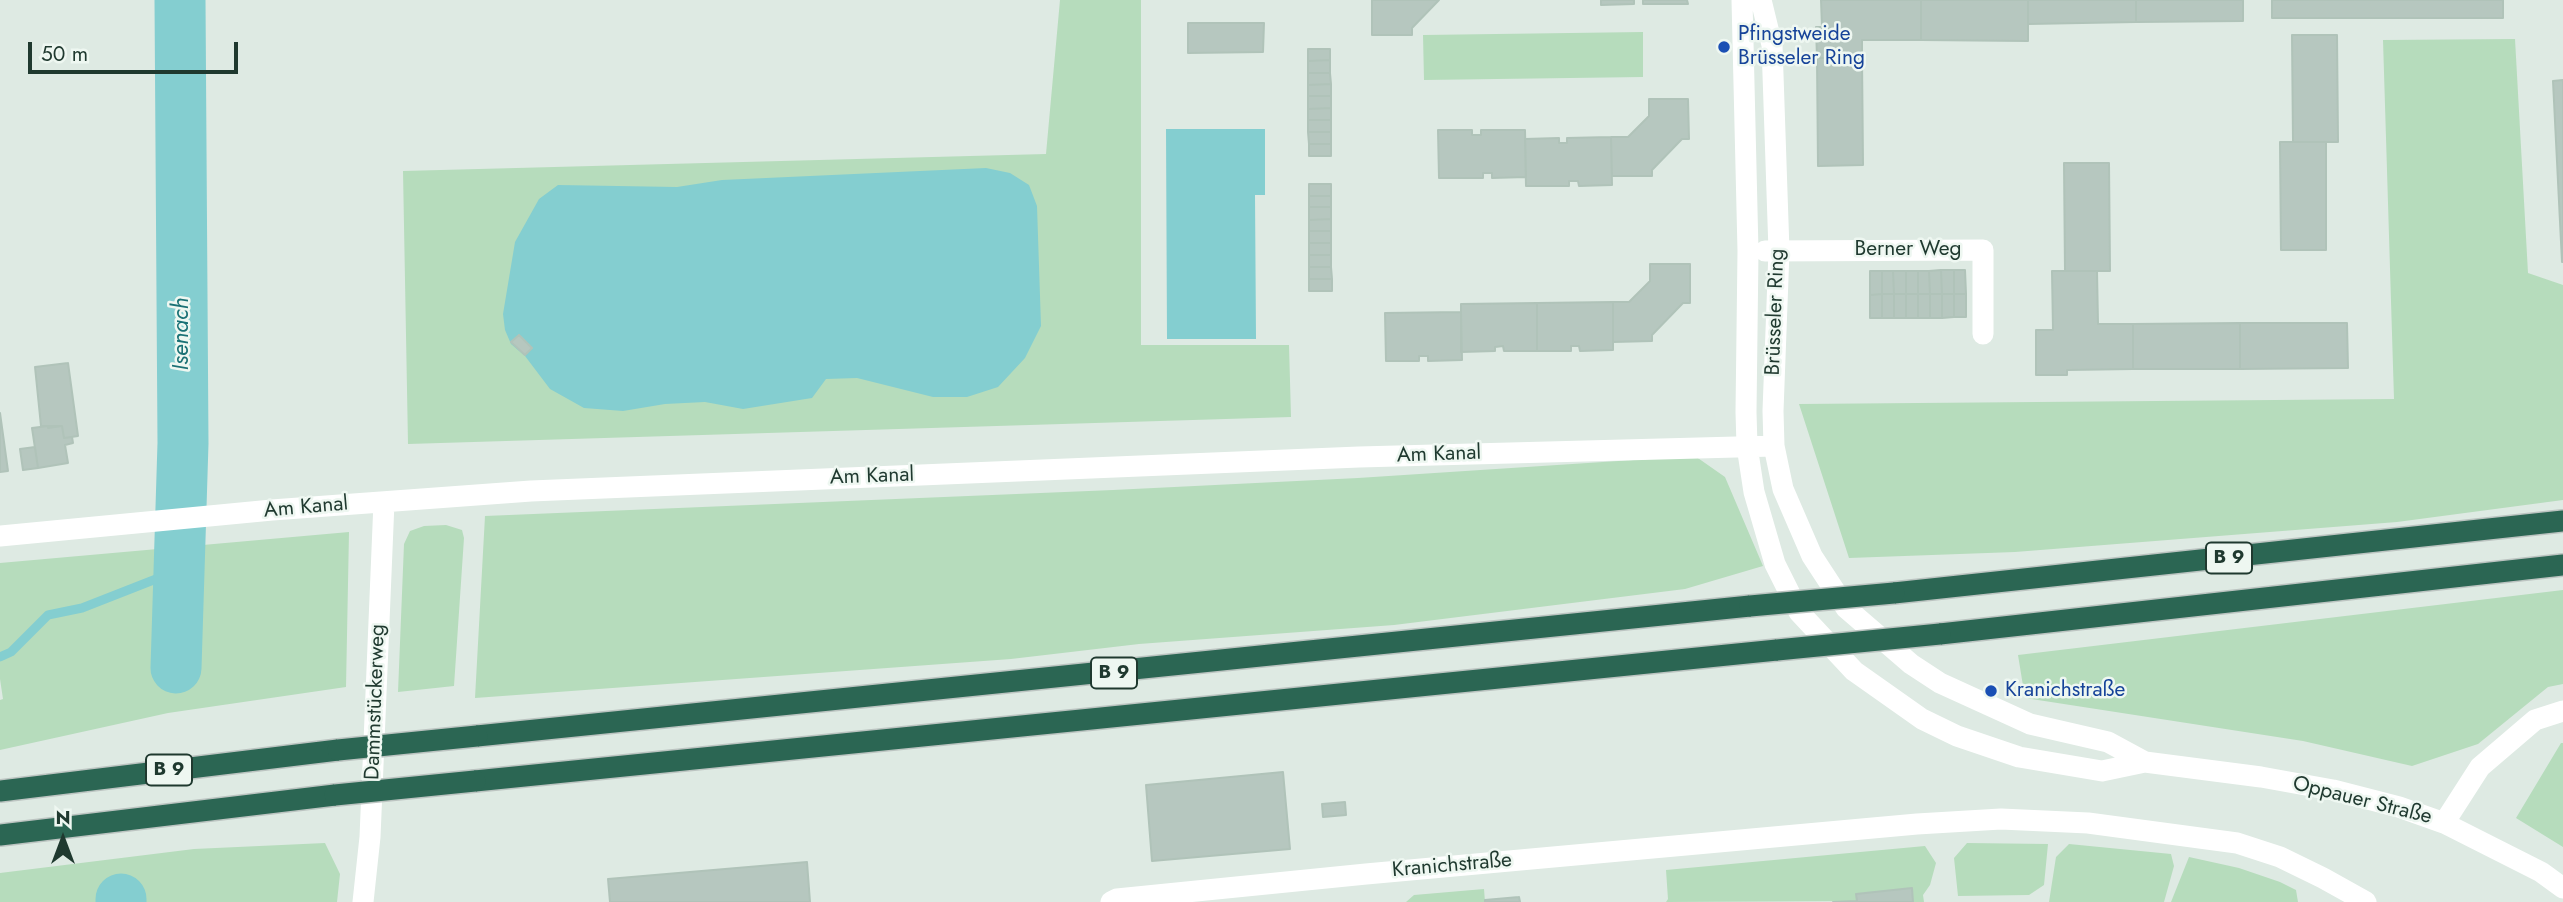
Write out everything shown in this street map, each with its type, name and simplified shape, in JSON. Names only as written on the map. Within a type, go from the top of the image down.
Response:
[{"type":"highway","name":"B 9","points":[[0,791],[338,750],[1894,593],[2563,521]]},
{"type":"highway","name":"B 9","points":[[0,835],[335,795],[1940,634],[2563,565]]},
{"type":"street","name":"Brüsseler Ring","points":[[1742,0],[1748,251],[1747,446],[1754,492],[1771,551],[1799,612]]},
{"type":"street","name":"Brüsseler Ring","points":[[1761,0],[1772,45],[1779,251],[1774,446],[1783,489],[1812,556],[1846,608]]},
{"type":"street","name":"Berner Weg","points":[[1748,251],[1983,250],[1983,334]]},
{"type":"street","points":[[1747,446],[1774,446]]},
{"type":"street","name":"Am Kanal","points":[[0,536],[531,491],[1332,458],[1747,446]]},
{"type":"street","name":"Dammstückerweg","points":[[363,902],[370,837],[384,502]]},
{"type":"street","name":"Oppauer Straße","points":[[1846,608],[1912,664],[1969,698],[2030,724],[2108,743],[2145,762]]},
{"type":"street","name":"Oppauer Straße","points":[[1799,612],[1854,671],[1922,719],[1957,736],[2019,757],[2102,771],[2145,762],[2261,777],[2333,790],[2444,822],[2541,872],[2563,888]]},
{"type":"street","points":[[2444,822],[2480,767],[2535,720],[2563,711]]},
{"type":"street","name":"Kranichstraße","points":[[1111,902],[1117,899],[1391,871],[1917,824],[2001,819],[2088,822],[2236,843],[2280,857],[2366,902]]},
{"type":"green space","points":[[1060,0],[1141,0],[1141,345],[1289,345],[1291,417],[408,444],[403,171],[1046,154]]},
{"type":"green space","points":[[1643,32],[1643,77],[1424,80],[1423,35]]},
{"type":"green space","points":[[2515,39],[2528,273],[2563,285],[2563,500],[2397,522],[2015,552],[1849,558],[1799,404],[2394,399],[2383,40]]},
{"type":"green space","points":[[1695,456],[1725,477],[1763,566],[1685,589],[1394,625],[1139,644],[1011,659],[475,698],[485,516],[1358,478]]},
{"type":"green space","points":[[446,525],[462,530],[464,538],[454,686],[398,692],[404,544],[410,531],[424,526]]},
{"type":"green space","points":[[349,532],[346,687],[168,713],[0,750],[0,700],[3,699],[0,679],[0,563]]},
{"type":"green space","points":[[2563,590],[2563,684],[2548,687],[2478,744],[2412,766],[2303,741],[2025,698],[2018,655]]},
{"type":"green space","points":[[2563,743],[2563,847],[2516,818]]},
{"type":"green space","points":[[325,843],[340,874],[337,902],[0,902],[0,873],[194,849]]},
{"type":"green space","points":[[1967,843],[2048,844],[2044,885],[2029,895],[1958,896],[1954,858]]},
{"type":"green space","points":[[2069,844],[2171,854],[2174,866],[2164,902],[2049,902],[2056,857]]},
{"type":"green space","points":[[1925,846],[1936,863],[1930,885],[1923,895],[1924,902],[1913,902],[1912,888],[1856,894],[1857,901],[1666,902],[1666,870]]},
{"type":"green space","points":[[2189,857],[2239,868],[2280,882],[2296,890],[2298,902],[2171,902]]},
{"type":"green space","points":[[1484,889],[1485,902],[1406,902],[1414,895]]},
{"type":"water","points":[[1166,129],[1265,129],[1265,195],[1255,195],[1256,339],[1167,339]]},
{"type":"water","points":[[986,168],[1010,173],[1029,185],[1037,206],[1041,326],[1025,358],[998,387],[967,397],[933,397],[857,378],[826,379],[812,398],[743,409],[705,402],[665,404],[623,411],[584,408],[550,389],[525,356],[511,344],[505,330],[503,314],[515,242],[539,199],[558,185],[677,187],[722,180]]},
{"type":"building","points":[[1372,0],[1439,0],[1412,28],[1412,35],[1372,35]]},
{"type":"building","points":[[1601,0],[1634,0],[1634,4],[1601,5]]},
{"type":"building","points":[[1643,0],[1687,0],[1688,4],[1643,4]]},
{"type":"building","points":[[1821,0],[1921,0],[1921,40],[1862,40],[1862,58],[1817,58],[1816,27],[1822,27]]},
{"type":"building","points":[[1921,0],[2028,0],[2028,41],[1921,40]]},
{"type":"building","points":[[2028,0],[2136,0],[2136,22],[2028,24]]},
{"type":"building","points":[[2136,0],[2243,0],[2243,21],[2136,22]]},
{"type":"building","points":[[2272,0],[2503,0],[2503,18],[2272,18]]},
{"type":"building","points":[[1188,23],[1264,23],[1263,52],[1188,53]]},
{"type":"building","points":[[2292,35],[2337,35],[2338,142],[2293,142]]},
{"type":"building","points":[[1308,49],[1330,49],[1330,60],[1308,61]]},
{"type":"building","points":[[1817,58],[1862,58],[1863,165],[1818,166]]},
{"type":"building","points":[[1330,60],[1330,73],[1308,73],[1308,61]]},
{"type":"building","points":[[1308,73],[1330,73],[1331,84],[1308,85]]},
{"type":"building","points":[[2563,80],[2563,262],[2562,262],[2553,81]]},
{"type":"building","points":[[1331,84],[1331,96],[1308,96],[1308,85]]},
{"type":"building","points":[[1308,96],[1331,96],[1331,108],[1308,109]]},
{"type":"building","points":[[1649,99],[1688,99],[1689,139],[1682,139],[1652,170],[1652,176],[1612,176],[1611,137],[1628,137],[1649,116]]},
{"type":"building","points":[[1331,108],[1331,120],[1308,120],[1308,109]]},
{"type":"building","points":[[1308,120],[1331,120],[1331,132],[1308,132]]},
{"type":"building","points":[[1438,130],[1472,130],[1472,135],[1481,135],[1481,130],[1525,130],[1526,177],[1492,178],[1492,173],[1483,173],[1483,178],[1439,178]]},
{"type":"building","points":[[1308,132],[1331,132],[1331,144],[1309,144]]},
{"type":"building","points":[[1611,137],[1612,185],[1579,186],[1578,181],[1569,181],[1569,186],[1526,186],[1525,139],[1559,138],[1559,143],[1567,143],[1567,138]]},
{"type":"building","points":[[2280,142],[2326,142],[2326,250],[2281,250]]},
{"type":"building","points":[[1309,144],[1331,144],[1331,156],[1309,156]]},
{"type":"building","points":[[2064,163],[2109,163],[2110,271],[2065,271]]},
{"type":"building","points":[[1309,184],[1331,184],[1331,196],[1309,196]]},
{"type":"building","points":[[1309,196],[1331,196],[1331,207],[1309,207]]},
{"type":"building","points":[[1309,207],[1331,207],[1331,219],[1309,220]]},
{"type":"building","points":[[1331,219],[1331,231],[1309,231],[1309,220]]},
{"type":"building","points":[[1309,231],[1331,231],[1331,243],[1309,243]]},
{"type":"building","points":[[1309,243],[1331,243],[1331,255],[1309,255]]},
{"type":"building","points":[[1309,255],[1331,255],[1331,267],[1309,267]]},
{"type":"building","points":[[1650,264],[1690,264],[1690,303],[1683,303],[1652,335],[1652,341],[1613,342],[1613,302],[1629,302],[1650,281]]},
{"type":"building","points":[[1309,267],[1331,267],[1332,279],[1309,279]]},
{"type":"building","points":[[1941,270],[1942,294],[1930,294],[1929,271]]},
{"type":"building","points":[[1941,270],[1954,270],[1954,294],[1942,294]]},
{"type":"building","points":[[1954,270],[1965,270],[1966,294],[1954,294]]},
{"type":"building","points":[[1870,271],[1882,271],[1882,294],[1870,295]]},
{"type":"building","points":[[1882,271],[1893,271],[1894,294],[1882,294]]},
{"type":"building","points":[[1893,271],[1906,271],[1906,294],[1894,294]]},
{"type":"building","points":[[1906,271],[1918,271],[1918,294],[1906,294]]},
{"type":"building","points":[[1918,271],[1929,271],[1930,294],[1918,294]]},
{"type":"building","points":[[2052,271],[2097,271],[2098,324],[2133,324],[2133,369],[2067,370],[2067,375],[2036,375],[2036,330],[2053,330]]},
{"type":"building","points":[[1309,279],[1332,279],[1332,291],[1309,291]]},
{"type":"building","points":[[1882,294],[1894,294],[1894,318],[1882,318]]},
{"type":"building","points":[[1882,294],[1882,318],[1870,318],[1870,295]]},
{"type":"building","points":[[1894,294],[1906,294],[1906,318],[1894,318]]},
{"type":"building","points":[[1906,294],[1918,294],[1918,318],[1906,318]]},
{"type":"building","points":[[1918,294],[1930,294],[1930,318],[1918,318]]},
{"type":"building","points":[[1930,294],[1942,294],[1942,318],[1930,318]]},
{"type":"building","points":[[1942,294],[1954,294],[1954,317],[1942,318]]},
{"type":"building","points":[[1954,294],[1966,294],[1966,317],[1954,317]]},
{"type":"building","points":[[1613,302],[1613,350],[1580,351],[1579,346],[1571,346],[1571,351],[1537,351],[1537,303]]},
{"type":"building","points":[[1537,303],[1537,351],[1504,351],[1503,346],[1495,347],[1495,351],[1461,352],[1461,304]]},
{"type":"building","points":[[1461,312],[1462,360],[1428,361],[1428,356],[1419,356],[1419,361],[1386,361],[1385,313]]},
{"type":"building","points":[[2240,323],[2240,369],[2133,369],[2133,324]]},
{"type":"building","points":[[2240,323],[2347,323],[2348,368],[2240,369]]},
{"type":"building","points":[[519,335],[532,348],[525,355],[511,342]]},
{"type":"building","points":[[68,363],[78,436],[64,438],[62,426],[41,426],[35,367]]},
{"type":"building","points":[[0,413],[8,471],[0,472]]},
{"type":"building","points":[[62,426],[64,438],[72,437],[73,443],[65,445],[68,463],[38,468],[32,428]]},
{"type":"building","points":[[35,447],[38,468],[23,470],[20,449]]},
{"type":"building","points":[[1283,772],[1290,849],[1152,861],[1146,785]]},
{"type":"building","points":[[1345,802],[1346,815],[1323,817],[1322,804]]},
{"type":"building","points":[[807,862],[810,902],[610,902],[608,879]]},
{"type":"building","points":[[1912,888],[1913,902],[1833,902],[1857,901],[1856,894]]},
{"type":"building","points":[[1519,897],[1520,902],[1485,902],[1485,900]]},
{"type":"waterway","name":"Isenach","points":[[176,668],[183,443],[180,0]]},
{"type":"waterway","points":[[0,657],[11,652],[48,615],[82,608],[179,570]]},
{"type":"place","name":"Pfingstweide Brüsseler Ring","points":[[1724,47]]},
{"type":"place","name":"Kranichstraße","points":[[1991,691]]}]
